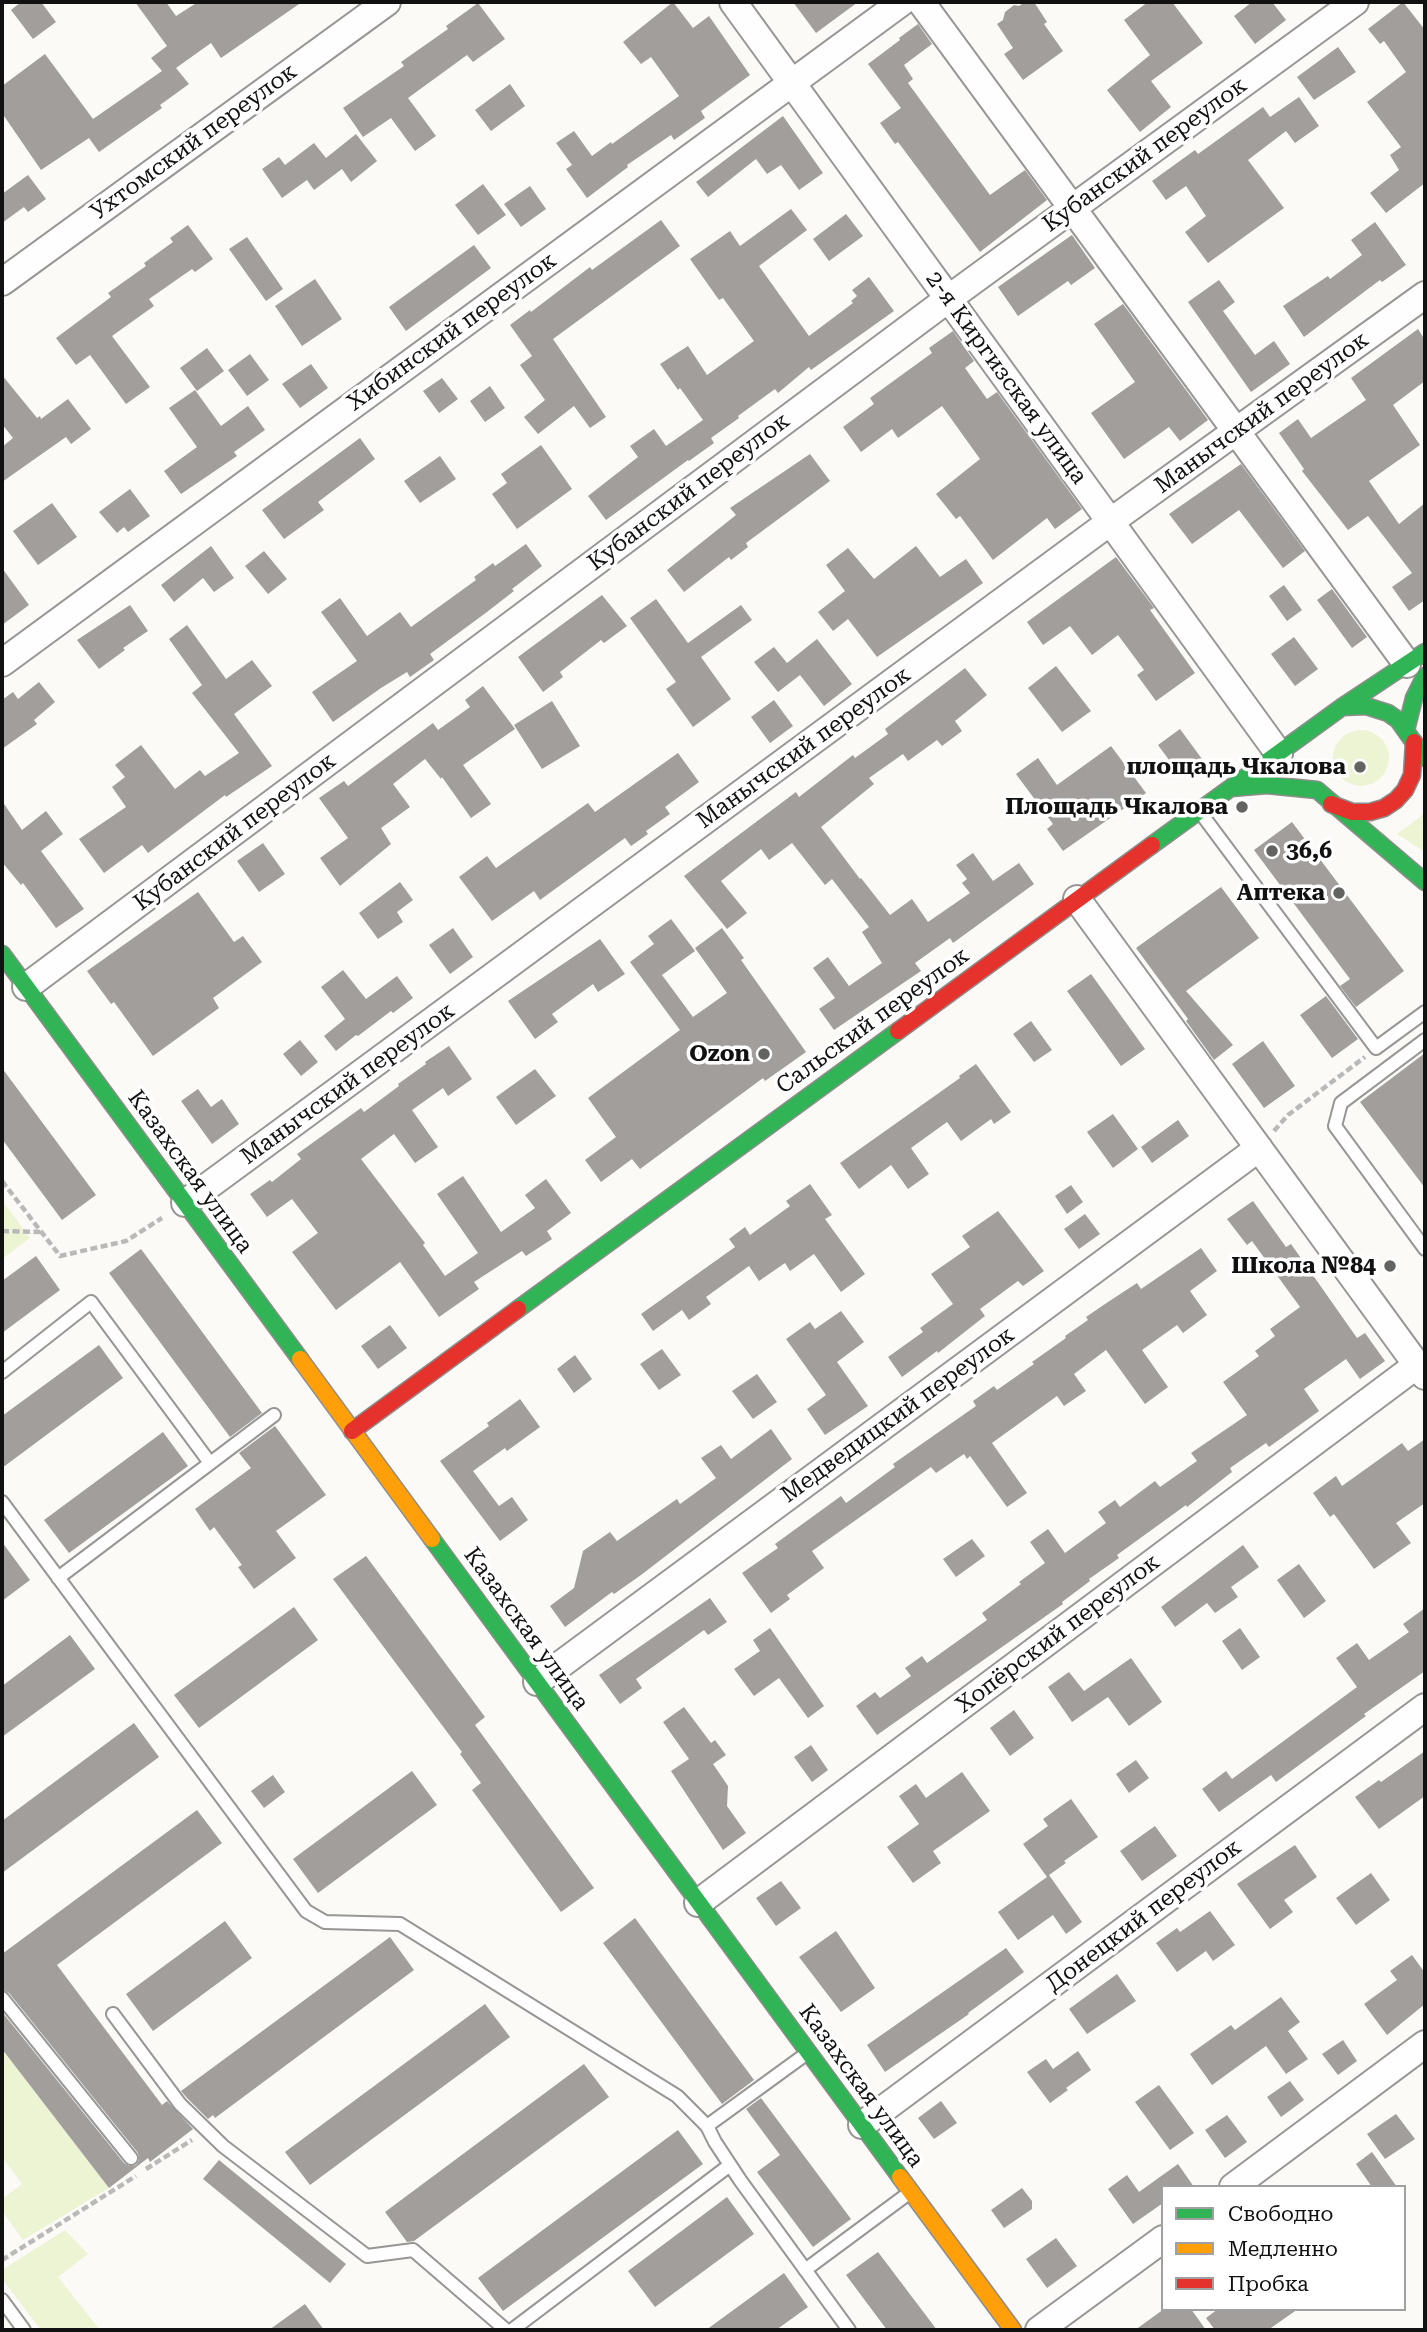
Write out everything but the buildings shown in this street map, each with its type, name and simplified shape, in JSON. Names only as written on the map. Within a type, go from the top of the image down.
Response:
[{"type":"main road","name":"Сальский переулок","points":[[352,1432],[1325,719],[1419,664]]},
{"type":"main road","points":[[1331,804],[1352,812],[1370,812],[1384,808],[1405,790],[1415,761],[1410,736],[1419,664]]},
{"type":"main road","points":[[1342,707],[1376,708],[1398,720],[1425,758]]},
{"type":"main road","points":[[1307,754],[1313,734],[1325,719]]},
{"type":"main road","points":[[1308,772],[1317,790],[1331,804],[1425,882]]},
{"type":"main road","points":[[1231,788],[1267,785],[1317,790]]},
{"type":"main road","name":"Казахская улица","points":[[2,954],[1013,2330]]},
{"type":"street","name":"Ухтомский переулок","points":[[2,282],[387,2]]},
{"type":"street","name":"2-я Киргизская улица","points":[[733,2],[1279,754]]},
{"type":"street","name":"Хибинский переулок","points":[[2,663],[902,2]]},
{"type":"street","points":[[921,2],[1236,432],[1419,664]]},
{"type":"street","name":"Кубанский переулок","points":[[26,987],[1072,207],[1355,2]]},
{"type":"street","name":"Манычский переулок","points":[[185,1203],[1110,522],[1425,295]]},
{"type":"street","points":[[1077,899],[1421,1371]]},
{"type":"street","name":"Медведицкий переулок","points":[[537,1682],[1259,1149]]},
{"type":"street","name":"Хопёрский переулок","points":[[698,1903],[1421,1371]]},
{"type":"street","name":"Донецкий переулок","points":[[862,2125],[1425,1707]]},
{"type":"street","points":[[1236,2185],[1425,2044]]},
{"type":"street","points":[[1039,2330],[1161,2240]]},
{"type":"lane","points":[[1200,812],[1376,1048],[1425,1012]]},
{"type":"lane","points":[[1425,1040],[1341,1103],[1335,1126],[1425,1249]]},
{"type":"lane","points":[[2,1371],[91,1302],[210,1463]]},
{"type":"lane","points":[[58,1578],[274,1415]]},
{"type":"lane","points":[[2,1502],[306,1911],[326,1922],[400,1924],[677,2096],[708,2126],[730,2165],[849,2330]]},
{"type":"lane","points":[[2,1998],[131,2158]]},
{"type":"lane","points":[[113,2014],[180,2104],[223,2146],[367,2256],[413,2250],[506,2330]]},
{"type":"lane","points":[[708,2126],[808,2052]]},
{"type":"lane","points":[[512,2330],[730,2165]]},
{"type":"lane","points":[[805,2270],[911,2192]]},
{"type":"lane","points":[[2,2300],[24,2330]]},
{"type":"path","points":[[1259,1149],[1288,1115],[1376,1048]]},
{"type":"path","points":[[2,1181],[60,1256],[127,1241],[185,1203]]},
{"type":"path","points":[[2,1231],[41,1231]]},
{"type":"path","points":[[2,2260],[208,2130]]},
{"type":"green space","points":[[1361,730],[1372,732],[1381,738],[1387,747],[1387,769],[1381,778],[1372,784],[1361,786],[1350,784],[1341,778],[1335,769],[1333,758],[1335,747],[1341,738],[1350,732]]},
{"type":"green space","points":[[1425,811],[1425,852],[1397,834]]},
{"type":"green space","points":[[2,1200],[30,1238],[2,1259]]},
{"type":"green space","points":[[2,2049],[109,2188],[23,2240],[2,2211],[2,2199],[22,2184],[2,2157]]},
{"type":"green space","points":[[65,2230],[88,2254],[58,2277],[100,2330],[41,2330],[2,2279],[2,2270]]},
{"type":"traffic: fast","points":[[1152,845],[1342,707],[1425,652]]},
{"type":"traffic: fast","points":[[1406,730],[1414,698],[1425,676]]},
{"type":"traffic: fast","points":[[1342,707],[1366,706],[1388,713],[1398,720],[1425,758]]},
{"type":"traffic: fast","points":[[1231,788],[1267,785],[1317,790],[1425,882]]},
{"type":"traffic: fast","points":[[2,954],[300,1359]]},
{"type":"traffic: fast","points":[[518,1309],[898,1031]]},
{"type":"traffic: fast","points":[[432,1539],[900,2177]]},
{"type":"traffic: slow","points":[[300,1359],[432,1539]]},
{"type":"traffic: slow","points":[[900,2177],[1013,2330]]},
{"type":"traffic: jam","points":[[1331,804],[1352,812],[1370,812],[1384,808],[1396,800],[1405,790],[1412,775],[1414,742]]},
{"type":"traffic: jam","points":[[898,1031],[1152,845]]},
{"type":"traffic: jam","points":[[352,1431],[518,1309]]},
{"type":"place","name":"площадь Чкалова","points":[[1360,767]]},
{"type":"place","name":"Площадь Чкалова","points":[[1242,807]]},
{"type":"place","name":"36,6","points":[[1272,851]]},
{"type":"place","name":"Аптека","points":[[1339,893]]},
{"type":"place","name":"Ozon","points":[[764,1054]]},
{"type":"place","name":"Школа №84","points":[[1390,1266]]}]
